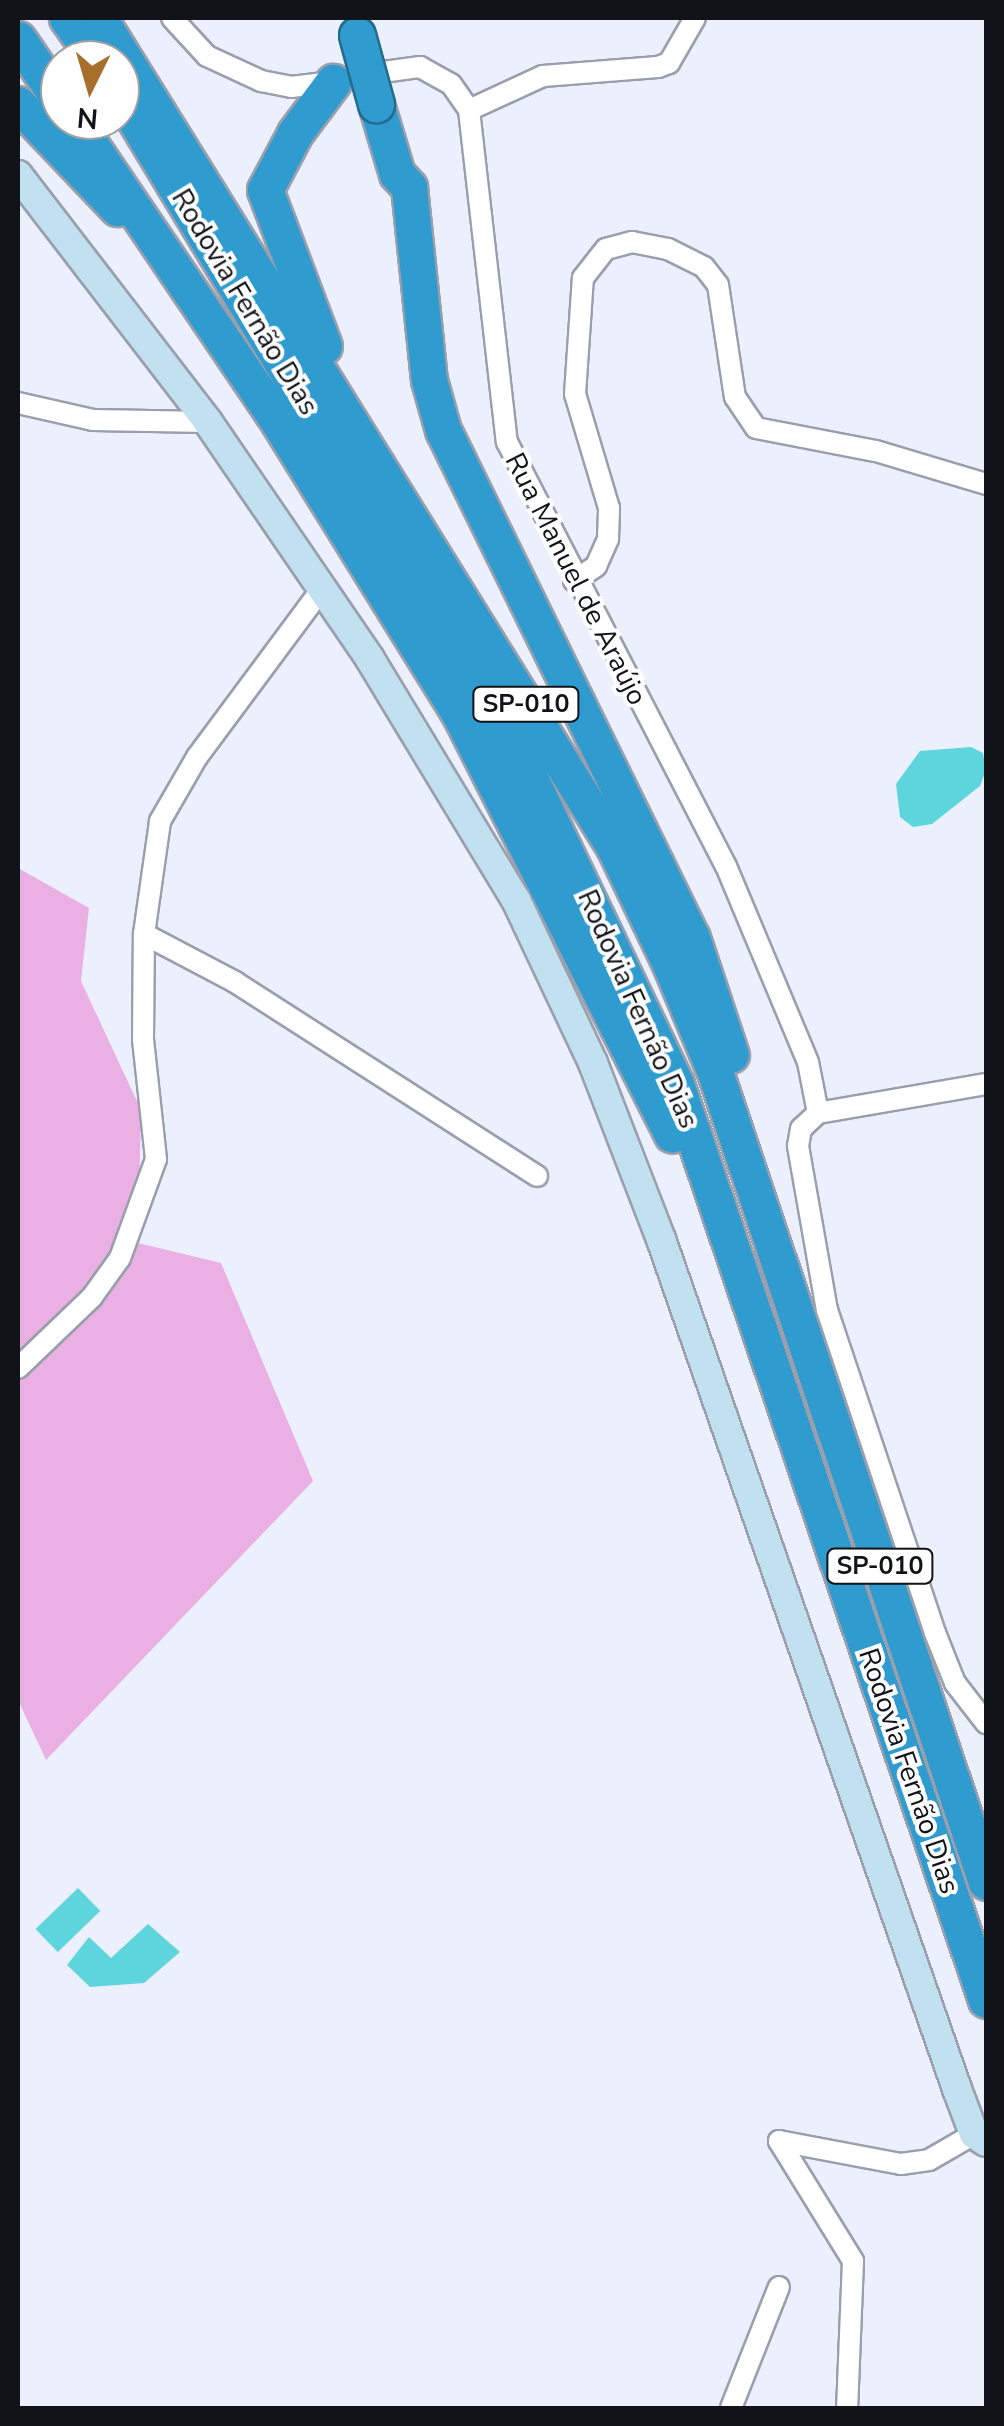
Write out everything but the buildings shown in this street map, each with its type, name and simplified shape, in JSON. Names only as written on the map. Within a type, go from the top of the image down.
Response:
[{"type":"highway","points":[[68,18],[83,40]]},
{"type":"highway","name":"Rodovia Fernão Dias","points":[[99,18],[614,847],[715,1072],[986,1882]]},
{"type":"highway","points":[[352,26],[397,174],[409,188],[430,380],[442,430],[692,938],[813,1300],[840,1446]]},
{"type":"highway","points":[[18,39],[40,71]]},
{"type":"highway","points":[[333,82],[295,132],[266,190],[355,428]]},
{"type":"highway","points":[[18,104],[114,206],[153,234]]},
{"type":"highway","name":"Rodovia Fernão Dias","points":[[140,128],[520,757],[676,1084],[986,2000]]},
{"type":"highway","points":[[88,140],[153,234],[460,716],[570,924],[743,1283]]},
{"type":"highway","points":[[654,932],[738,1076]]},
{"type":"street","points":[[172,18],[207,56],[261,81],[292,87],[420,67],[451,84],[469,110],[543,76],[658,67],[669,62],[695,18]]},
{"type":"street","name":"Rua Manuel de Araújo","points":[[469,110],[506,442],[574,581],[750,917],[808,1062],[818,1112]]},
{"type":"street","points":[[18,176],[208,422],[321,590],[516,900],[593,1063],[661,1239],[980,2138],[929,2160],[901,2164],[779,2141],[853,2261],[846,2408]]},
{"type":"street","points":[[574,581],[596,566],[608,540],[609,508],[575,394],[583,278],[606,250],[632,242],[668,249],[704,267],[718,286],[735,398],[756,428],[876,451],[986,484]]},
{"type":"street","points":[[18,403],[93,420],[208,422]]},
{"type":"street","points":[[18,1368],[92,1297],[120,1258],[146,1197],[156,1142],[143,1039],[144,934],[167,804],[321,590]]},
{"type":"street","points":[[144,934],[235,982],[536,1176]]},
{"type":"street","points":[[986,1084],[818,1112],[801,1128],[798,1146],[827,1310],[935,1634],[954,1683],[986,1724]]},
{"type":"street","points":[[731,2408],[779,2287]]},
{"type":"shaded area","points":[[18,868],[89,908],[81,981],[141,1110],[138,1243],[221,1263],[313,1481],[46,1760],[18,1700]]},
{"type":"water","points":[[971,747],[983,753],[986,770],[980,786],[932,824],[913,827],[900,817],[896,784],[920,751]]},
{"type":"water","points":[[78,1888],[100,1911],[58,1952],[36,1929]]},
{"type":"water","points":[[148,1924],[180,1952],[144,1983],[90,1987],[67,1965],[89,1937],[111,1958]]}]
